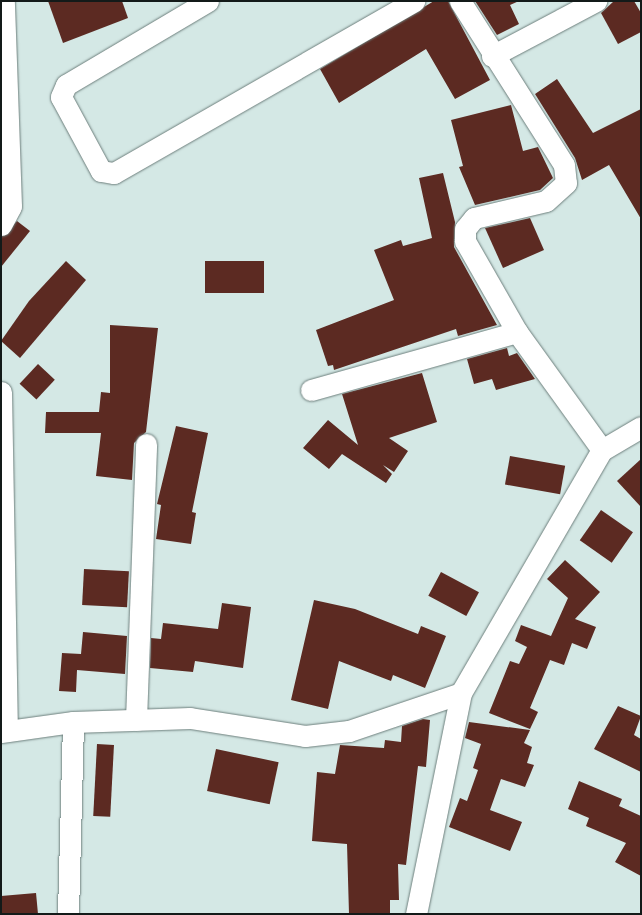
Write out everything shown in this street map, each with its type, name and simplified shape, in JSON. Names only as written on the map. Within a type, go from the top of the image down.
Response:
[{"type":"street","points":[[1,225],[11,206],[4,1]]},
{"type":"street","points":[[208,1],[66,85],[61,97],[101,171],[114,173],[414,1]]},
{"type":"street","points":[[460,1],[492,56],[564,166],[566,183],[546,201],[474,218],[465,229],[465,241],[517,332],[602,450]]},
{"type":"street","points":[[492,56],[596,1]]},
{"type":"street","points":[[311,390],[517,332]]},
{"type":"street","points":[[1,392],[4,732],[73,722],[136,720],[224,721],[305,736],[349,731],[461,693]]},
{"type":"street","points":[[416,914],[461,693],[602,450],[641,427]]},
{"type":"street","points":[[136,720],[146,444]]},
{"type":"street","points":[[68,914],[73,722]]},
{"type":"building","points":[[48,1],[122,1],[128,18],[63,43]]},
{"type":"building","points":[[434,1],[448,1],[490,80],[455,99],[426,49],[339,103],[320,69]]},
{"type":"building","points":[[475,1],[519,1],[510,5],[519,24],[497,35]]},
{"type":"building","points":[[614,1],[634,1],[641,13],[641,32],[618,44],[601,13]]},
{"type":"building","points":[[557,79],[593,133],[641,109],[641,219],[609,165],[582,180],[575,158],[535,94]]},
{"type":"building","points":[[511,105],[523,151],[538,147],[553,178],[540,190],[475,205],[459,167],[463,166],[451,120]]},
{"type":"building","points":[[443,173],[455,222],[454,247],[497,325],[458,336],[456,329],[334,370],[333,365],[328,366],[316,330],[394,300],[374,250],[401,240],[403,246],[432,238],[419,178]]},
{"type":"building","points":[[530,218],[544,250],[503,268],[485,228]]},
{"type":"building","points":[[17,221],[30,231],[1,267],[1,237]]},
{"type":"building","points":[[66,261],[86,280],[20,358],[1,341],[29,301]]},
{"type":"building","points":[[205,261],[264,261],[264,293],[205,293]]},
{"type":"building","points":[[110,325],[158,328],[146,432],[134,443],[132,480],[96,476],[101,433],[45,433],[46,412],[99,412],[101,392],[110,393]]},
{"type":"building","points":[[507,348],[509,356],[517,353],[535,379],[496,390],[492,379],[474,384],[467,359]]},
{"type":"building","points":[[38,364],[55,380],[36,399],[20,384]]},
{"type":"building","points":[[422,373],[437,422],[389,438],[408,451],[394,472],[383,465],[392,474],[386,483],[342,454],[329,469],[303,448],[328,420],[358,445],[342,394]]},
{"type":"building","points":[[176,426],[208,433],[192,512],[196,513],[191,544],[156,539],[161,505],[157,504]]},
{"type":"building","points":[[510,456],[565,466],[560,494],[505,485]]},
{"type":"building","points":[[641,459],[641,507],[617,481]]},
{"type":"building","points":[[601,510],[633,532],[612,563],[580,540]]},
{"type":"building","points":[[565,560],[600,592],[575,619],[596,627],[587,649],[572,643],[564,665],[550,660],[530,708],[538,712],[530,729],[489,713],[510,661],[519,664],[527,647],[515,641],[521,625],[551,636],[568,598],[547,579]]},
{"type":"building","points":[[84,569],[129,571],[127,607],[82,605]]},
{"type":"building","points":[[441,572],[479,592],[466,616],[428,596]]},
{"type":"building","points":[[314,600],[355,609],[418,634],[421,626],[446,636],[425,688],[393,675],[391,681],[339,661],[328,709],[291,700]]},
{"type":"building","points":[[222,603],[251,607],[243,668],[195,661],[193,672],[150,668],[151,638],[161,639],[163,623],[218,629]]},
{"type":"building","points":[[83,632],[127,636],[125,674],[77,670],[76,692],[59,691],[62,653],[81,654]]},
{"type":"building","points":[[618,706],[641,716],[634,735],[641,739],[641,772],[594,749]]},
{"type":"building","points":[[423,719],[430,720],[426,767],[418,766],[406,865],[398,864],[399,900],[390,900],[390,914],[349,914],[347,844],[312,841],[317,772],[335,774],[340,745],[384,748],[385,740],[401,742],[402,726]]},
{"type":"building","points":[[469,722],[530,730],[524,743],[532,747],[527,763],[534,765],[525,787],[501,779],[490,810],[522,822],[510,851],[449,827],[460,798],[467,801],[478,770],[473,768],[481,744],[465,738]]},
{"type":"building","points":[[97,744],[114,745],[110,817],[93,816]]},
{"type":"building","points":[[216,749],[279,762],[270,804],[207,791]]},
{"type":"building","points":[[579,781],[622,799],[619,806],[641,816],[641,876],[615,862],[626,843],[586,826],[589,818],[568,809]]},
{"type":"building","points":[[36,893],[38,914],[1,914],[1,896]]}]
